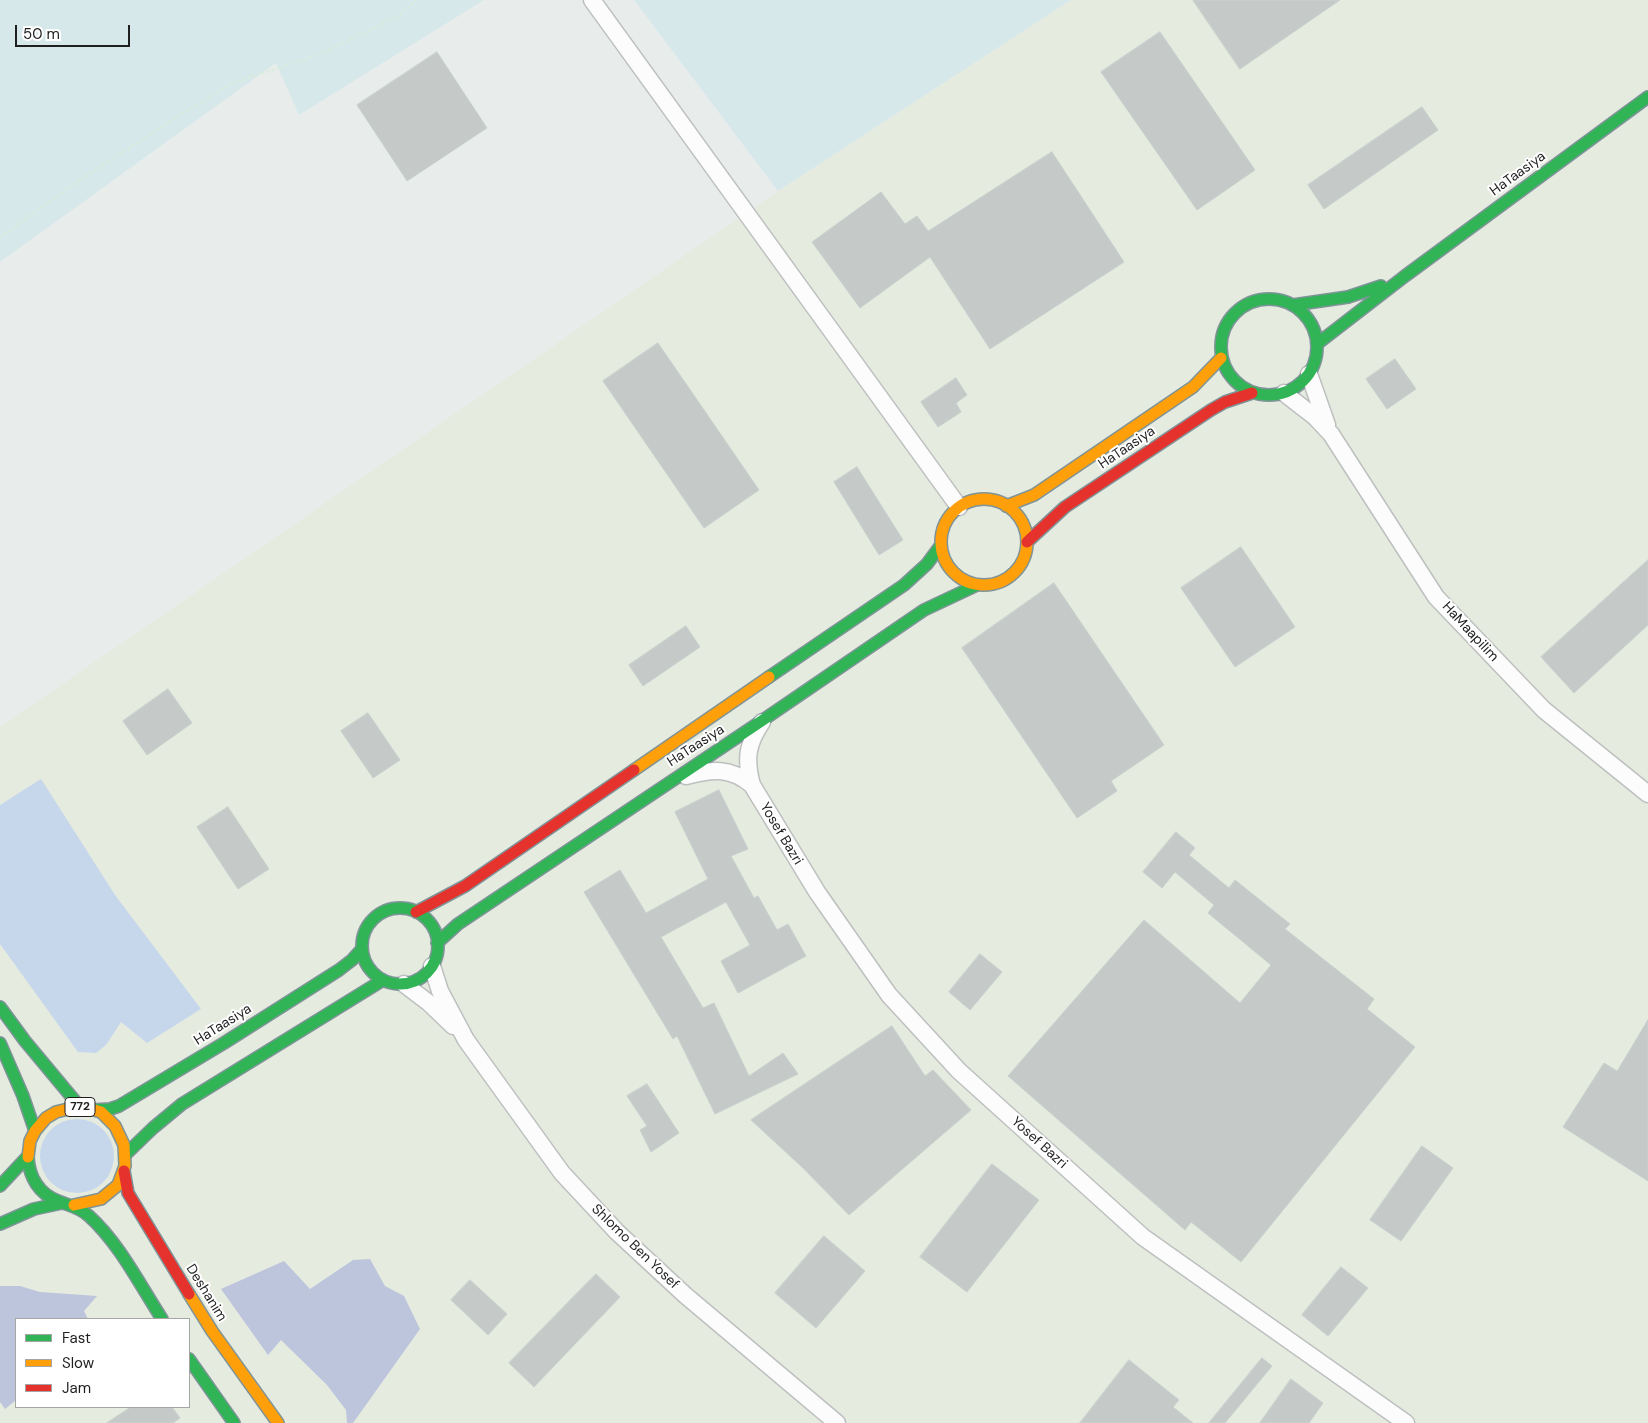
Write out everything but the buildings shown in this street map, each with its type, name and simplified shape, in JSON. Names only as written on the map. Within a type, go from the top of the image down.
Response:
[{"type":"street","points":[[592,0],[959,507]]},
{"type":"street","name":"HaTaasiya","points":[[1318,344],[1405,276],[1648,97]]},
{"type":"street","name":"HaTaasiya","points":[[1293,305],[1339,300],[1364,294],[1405,276]]},
{"type":"street","points":[[1262,299],[1278,299],[1293,305],[1305,315],[1314,328],[1318,344],[1316,360],[1309,374],[1298,386],[1284,393],[1268,396],[1252,393],[1238,385],[1227,373],[1221,358],[1220,342],[1224,326],[1240,308],[1262,299]]},
{"type":"street","name":"HaTaasiya","points":[[1006,506],[1034,495],[1193,387],[1221,358]]},
{"type":"street","name":"HaMaapilim","points":[[1309,374],[1319,406],[1331,434],[1436,597],[1544,710],[1648,794]]},
{"type":"street","name":"HaTaasiya","points":[[1027,542],[1065,507],[1211,410],[1226,402],[1252,393]]},
{"type":"street","name":"HaMaapilim","points":[[1284,393],[1315,417],[1331,434]]},
{"type":"street","points":[[982,499],[1006,506],[1017,515],[1024,528],[1027,542],[1024,557],[1017,569],[1006,579],[992,584],[977,585],[964,580],[952,571],[944,559],[940,545],[942,530],[945,524],[959,507],[970,501],[982,499]]},
{"type":"street","name":"HaTaasiya","points":[[416,912],[465,886],[904,585],[927,564],[940,545]]},
{"type":"street","name":"HaTaasiya","points":[[437,943],[458,924],[924,610],[977,585]]},
{"type":"street","name":"Yosef Bazri","points":[[763,720],[748,753],[748,768],[752,785],[816,892],[889,995],[959,1071],[1143,1237],[1406,1423]]},
{"type":"street","name":"Yosef Bazri","points":[[670,781],[700,772],[715,770],[740,775],[752,785]]},
{"type":"street","points":[[403,909],[416,912],[427,920],[434,930],[437,943],[436,956],[432,966],[415,981],[404,984],[393,984],[372,972],[365,962],[362,949],[363,936],[369,924],[378,915],[390,910],[403,909]]},
{"type":"street","name":"HaTaasiya","points":[[92,1110],[103,1110],[119,1106],[216,1048],[339,970],[362,949]]},
{"type":"street","name":"Shlomo Ben Yosef","points":[[432,966],[440,991],[466,1040]]},
{"type":"street","points":[[126,1154],[158,1123],[182,1104],[383,980]]},
{"type":"street","name":"Shlomo Ben Yosef","points":[[404,984],[446,1018],[466,1040],[562,1173],[617,1232],[685,1295],[837,1423]]},
{"type":"street","name":"772","points":[[0,1007],[25,1041],[80,1108]]},
{"type":"street","points":[[0,1043],[23,1096],[35,1131]]},
{"type":"street","name":"772","points":[[71,1108],[92,1110],[106,1116],[116,1127],[123,1140],[126,1154],[124,1171],[116,1186],[105,1197],[90,1204],[74,1206],[62,1203],[48,1196],[37,1185],[30,1172],[28,1156],[31,1139],[35,1131],[54,1113],[71,1108]]},
{"type":"street","points":[[0,1186],[28,1156]]},
{"type":"street","name":"Deshanim","points":[[124,1171],[128,1193],[148,1228],[212,1332],[278,1423]]},
{"type":"street","points":[[0,1224],[34,1209],[62,1203]]},
{"type":"street","name":"772","points":[[74,1206],[98,1225],[110,1240],[161,1318]]},
{"type":"street","points":[[190,1360],[234,1423]]},
{"type":"path","points":[[0,238],[70,187],[231,84],[323,53],[398,16],[417,0]]},
{"type":"shaded area","points":[[0,0],[484,0],[299,115],[276,63],[0,262]]},
{"type":"shaded area","points":[[634,0],[1071,0],[778,191]]},
{"type":"shaded area","points":[[1071,0],[1648,0],[1648,1423],[0,1423],[0,727],[778,191]]},
{"type":"shaded area","points":[[41,779],[115,895],[201,1009],[147,1043],[121,1022],[106,1045],[96,1053],[78,1052],[0,944],[0,805]]},
{"type":"shaded area","points":[[70,1119],[84,1119],[98,1125],[108,1135],[114,1149],[114,1163],[108,1177],[98,1187],[84,1193],[70,1193],[56,1187],[46,1177],[40,1163],[40,1149],[46,1135],[56,1125]]},
{"type":"shaded area","points":[[370,1259],[385,1286],[404,1296],[420,1329],[353,1423],[347,1423],[346,1410],[327,1385],[281,1340],[268,1355],[221,1289],[284,1261],[310,1289],[353,1260]]},
{"type":"shaded area","points":[[0,1286],[20,1286],[40,1292],[97,1296],[84,1311],[88,1318],[15,1318],[15,1401],[5,1409],[0,1402]]},
{"type":"traffic: fast","points":[[1317,344],[1405,276],[1648,97]]},
{"type":"traffic: fast","points":[[1293,305],[1348,297],[1381,286]]},
{"type":"traffic: fast","points":[[1260,299],[1278,299],[1296,307],[1309,320],[1317,338],[1317,347],[1314,366],[1296,387],[1278,395],[1260,395],[1242,387],[1229,374],[1221,356],[1221,338],[1229,320],[1242,307],[1260,299]]},
{"type":"traffic: fast","points":[[769,677],[904,585],[927,564],[941,545]]},
{"type":"traffic: fast","points":[[437,943],[458,924],[924,610],[977,585]]},
{"type":"traffic: fast","points":[[400,908],[414,911],[427,919],[435,932],[438,946],[435,960],[427,973],[414,981],[400,984],[386,981],[373,973],[365,960],[362,946],[365,932],[373,919],[386,911],[400,908]]},
{"type":"traffic: fast","points":[[92,1110],[110,1109],[119,1106],[224,1043],[339,970],[362,949]]},
{"type":"traffic: fast","points":[[126,1154],[182,1104],[383,980]]},
{"type":"traffic: fast","points":[[0,1007],[25,1041],[80,1107]]},
{"type":"traffic: fast","points":[[0,1043],[23,1096],[35,1131]]},
{"type":"traffic: fast","points":[[0,1186],[28,1156]]},
{"type":"traffic: fast","points":[[28,1157],[30,1171],[40,1189],[51,1198],[85,1213],[100,1227],[128,1265],[161,1318]]},
{"type":"traffic: fast","points":[[0,1224],[34,1209],[62,1203]]},
{"type":"traffic: fast","points":[[190,1360],[234,1423]]},
{"type":"traffic: slow","points":[[1006,506],[1034,495],[1193,387],[1221,358]]},
{"type":"traffic: slow","points":[[984,499],[1000,503],[1014,512],[1023,526],[1027,542],[1023,558],[1014,572],[1000,581],[984,585],[968,581],[954,572],[945,558],[941,542],[945,526],[954,512],[968,503],[984,499]]},
{"type":"traffic: slow","points":[[634,770],[769,677]]},
{"type":"traffic: slow","points":[[28,1157],[30,1141],[35,1131],[46,1118],[56,1112],[80,1106],[101,1112],[115,1126],[124,1145],[125,1166],[118,1185],[101,1199],[74,1205]]},
{"type":"traffic: slow","points":[[189,1294],[212,1331],[278,1423]]},
{"type":"traffic: jam","points":[[1027,542],[1065,507],[1211,410],[1225,402],[1252,393]]},
{"type":"traffic: jam","points":[[416,912],[465,886],[634,770]]},
{"type":"traffic: jam","points":[[124,1171],[128,1193],[189,1294]]}]
